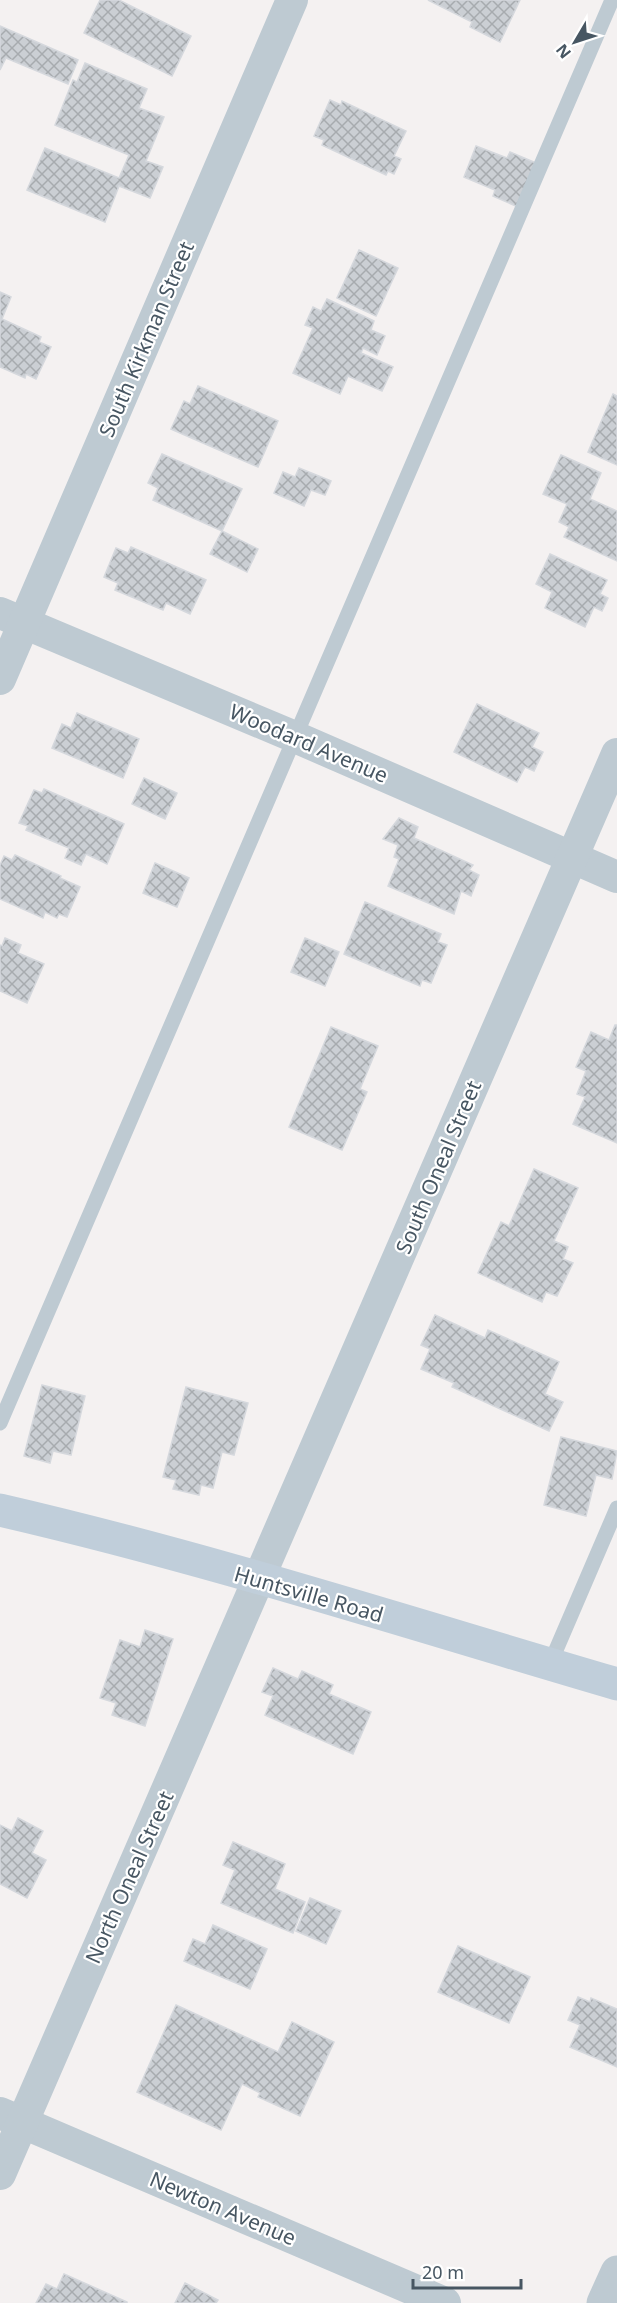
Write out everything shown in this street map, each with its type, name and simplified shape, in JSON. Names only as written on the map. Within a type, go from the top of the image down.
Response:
[{"type":"main road","name":"Huntsville Road","points":[[0,1510],[75,1527],[617,1684]]},
{"type":"street","name":"South Kirkman Street","points":[[0,679],[12,618],[292,0]]},
{"type":"street","name":"Woodard Avenue","points":[[12,618],[295,737],[617,877]]},
{"type":"street","name":"South Oneal Street","points":[[259,1579],[617,754]]},
{"type":"street","name":"North Oneal Street","points":[[0,2174],[11,2118],[259,1579]]},
{"type":"street","name":"Newton Avenue","points":[[11,2118],[446,2303]]},
{"type":"street","points":[[603,2303],[617,2272]]},
{"type":"lane","points":[[0,1423],[612,0]]},
{"type":"lane","points":[[550,1664],[617,1508]]},
{"type":"building","points":[[100,0],[119,0],[191,36],[172,76],[84,33]]},
{"type":"building","points":[[428,0],[520,0],[500,42],[470,27],[472,22]]},
{"type":"building","points":[[0,26],[78,60],[68,84],[6,58],[0,70]]},
{"type":"building","points":[[85,63],[147,89],[139,108],[164,117],[146,161],[163,167],[150,198],[119,186],[105,222],[27,190],[45,148],[119,178],[129,155],[55,125],[73,80],[77,82]]},
{"type":"building","points":[[330,100],[341,105],[342,101],[406,131],[394,156],[401,159],[394,174],[388,171],[386,175],[322,145],[324,140],[314,136]]},
{"type":"building","points":[[476,146],[507,158],[510,152],[536,163],[518,207],[493,196],[495,190],[464,177]]},
{"type":"building","points":[[359,250],[398,268],[376,316],[337,298]]},
{"type":"building","points":[[0,292],[11,297],[2,319],[41,337],[39,342],[51,347],[36,379],[26,374],[25,378],[0,367]]},
{"type":"building","points":[[327,299],[374,321],[371,330],[385,336],[377,355],[363,348],[361,353],[393,367],[382,391],[348,376],[340,394],[293,373],[313,328],[305,325],[313,307],[321,311]]},
{"type":"building","points":[[198,386],[278,421],[258,467],[171,429],[184,401],[190,404]]},
{"type":"building","points":[[613,394],[617,396],[617,465],[588,452]]},
{"type":"building","points":[[162,454],[242,489],[222,531],[153,500],[158,488],[148,483]]},
{"type":"building","points":[[561,455],[601,473],[590,499],[617,511],[617,561],[564,537],[569,527],[559,522],[567,504],[543,494]]},
{"type":"building","points":[[299,468],[331,481],[325,495],[311,490],[304,506],[274,493],[283,472],[295,477]]},
{"type":"building","points":[[222,531],[258,549],[247,572],[210,554]]},
{"type":"building","points":[[131,547],[206,580],[190,614],[166,603],[163,610],[115,590],[118,583],[104,577],[116,548],[128,553]]},
{"type":"building","points":[[550,554],[607,580],[600,594],[608,598],[602,611],[594,607],[585,627],[545,608],[552,592],[536,584]]},
{"type":"building","points":[[477,704],[539,733],[532,747],[543,752],[534,771],[525,767],[517,782],[454,752]]},
{"type":"building","points":[[77,713],[139,739],[123,778],[52,748],[62,724],[71,728]]},
{"type":"building","points":[[144,778],[177,793],[165,819],[132,804]]},
{"type":"building","points":[[44,789],[124,824],[107,864],[86,854],[81,865],[65,858],[69,848],[26,830],[28,826],[19,823],[34,790],[42,793]]},
{"type":"building","points":[[399,818],[418,827],[414,838],[473,865],[469,870],[479,875],[471,896],[461,891],[454,914],[388,886],[399,859],[394,857],[398,845],[383,839]]},
{"type":"building","points":[[15,855],[80,887],[67,917],[59,914],[57,918],[45,912],[43,918],[0,899],[0,865],[4,856],[12,860]]},
{"type":"building","points":[[155,863],[189,878],[177,907],[143,893]]},
{"type":"building","points":[[365,902],[441,934],[438,942],[447,945],[431,983],[422,980],[420,986],[344,954]]},
{"type":"building","points":[[5,938],[21,945],[18,953],[44,964],[27,1003],[0,991],[0,945],[2,946]]},
{"type":"building","points":[[305,938],[339,952],[325,986],[291,972]]},
{"type":"building","points":[[617,1025],[617,1143],[573,1124],[585,1097],[577,1094],[586,1071],[576,1067],[591,1032],[609,1040]]},
{"type":"building","points":[[331,1027],[378,1046],[360,1089],[367,1092],[342,1150],[289,1127]]},
{"type":"building","points":[[534,1169],[578,1188],[554,1241],[568,1247],[563,1259],[573,1263],[557,1296],[546,1292],[542,1302],[478,1273],[501,1222],[509,1226]]},
{"type":"building","points":[[435,1315],[485,1338],[488,1330],[559,1362],[545,1394],[563,1402],[549,1431],[452,1387],[454,1383],[421,1369],[430,1349],[421,1345]]},
{"type":"building","points":[[42,1385],[85,1396],[71,1455],[53,1451],[50,1463],[24,1456]]},
{"type":"building","points":[[186,1387],[248,1403],[234,1455],[222,1452],[213,1488],[201,1485],[199,1495],[173,1489],[176,1480],[163,1477]]},
{"type":"building","points":[[561,1437],[617,1451],[612,1479],[596,1475],[586,1516],[544,1505]]},
{"type":"building","points":[[145,1630],[173,1639],[145,1726],[112,1715],[116,1703],[100,1698],[120,1640],[140,1647]]},
{"type":"building","points":[[273,1668],[298,1679],[302,1671],[333,1685],[329,1694],[371,1712],[353,1754],[265,1715],[273,1696],[262,1692]]},
{"type":"building","points":[[18,1818],[43,1831],[32,1853],[46,1860],[27,1898],[0,1884],[0,1825],[12,1831]]},
{"type":"building","points":[[233,1842],[285,1864],[275,1889],[305,1902],[293,1933],[221,1903],[235,1870],[223,1865]]},
{"type":"building","points":[[310,1898],[341,1911],[326,1944],[296,1931]]},
{"type":"building","points":[[213,1925],[267,1949],[250,1989],[184,1961],[193,1939],[205,1944]]},
{"type":"building","points":[[458,1946],[530,1977],[509,2023],[438,1992]]},
{"type":"building","points":[[578,1997],[590,2002],[591,1998],[617,2009],[617,2067],[570,2047],[580,2025],[568,2020]]},
{"type":"building","points":[[176,2005],[278,2052],[292,2022],[334,2042],[300,2116],[258,2097],[260,2093],[242,2084],[221,2130],[137,2092]]},
{"type":"building","points":[[64,2274],[127,2303],[36,2303],[46,2284],[57,2289]]},
{"type":"building","points":[[185,2283],[218,2300],[216,2303],[175,2303]]}]
